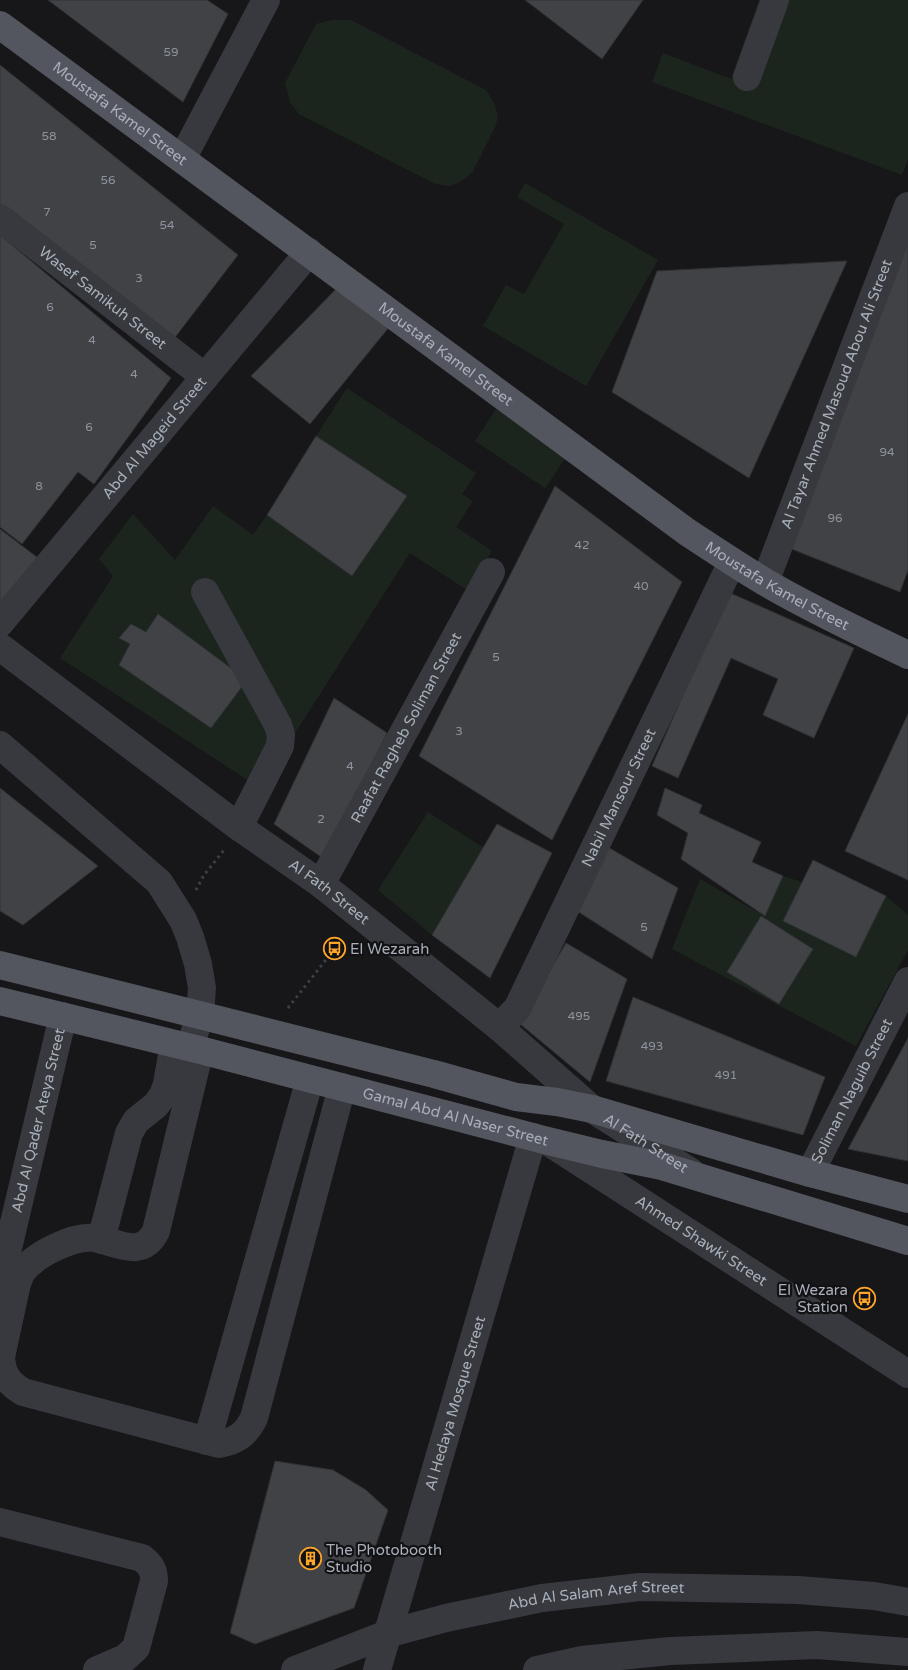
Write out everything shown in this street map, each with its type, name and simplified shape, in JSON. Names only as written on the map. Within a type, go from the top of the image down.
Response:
[{"type":"main road","name":"Moustafa Kamel Street","points":[[0,25],[644,500],[732,562],[815,610],[908,655]]},
{"type":"main road","points":[[0,965],[200,1014],[516,1097],[592,1109],[908,1200]]},
{"type":"main road","name":"Gamal Abd Al Naser Street","points":[[0,1001],[602,1154],[662,1166],[866,1229],[908,1240]]},
{"type":"street","points":[[182,159],[266,0]]},
{"type":"street","points":[[747,77],[776,0]]},
{"type":"street","name":"Al Tayar Ahmed Masoud Abou Ali Street","points":[[765,582],[908,206]]},
{"type":"street","name":"Wasef Samikuh Street","points":[[0,218],[205,377]]},
{"type":"street","name":"Abd Al Mageid Street","points":[[0,624],[309,252]]},
{"type":"street","name":"Nabil Mansour Street","points":[[499,1028],[517,1009],[732,562]]},
{"type":"street","name":"Raafat Ragheb Soliman Street","points":[[321,884],[491,572]]},
{"type":"street","points":[[205,592],[278,725],[281,735],[280,746],[240,826]]},
{"type":"street","name":"Al Fath Street","points":[[0,647],[321,884],[499,1028],[592,1109],[701,1178]]},
{"type":"street","points":[[0,745],[159,882],[183,920],[190,937],[198,964],[202,988],[200,1014],[188,1048],[156,1232],[149,1243],[136,1248],[93,1238],[66,1243],[38,1258],[22,1272],[16,1288],[1,1357],[2,1369],[6,1378],[13,1386],[23,1392],[219,1444],[231,1442],[241,1437],[249,1428],[254,1418],[342,1087]]},
{"type":"street","name":"Soliman Naguib Street","points":[[810,1173],[908,980]]},
{"type":"street","name":"Abd Al Qader Ateya Street","points":[[0,1282],[63,1016]]},
{"type":"street","points":[[101,1240],[129,1133],[136,1121],[156,1105],[164,1095],[167,1084],[188,1048]]},
{"type":"street","points":[[207,1441],[310,1079]]},
{"type":"street","name":"Ahmed Shawki Street","points":[[538,1138],[908,1374]]},
{"type":"street","name":"Al Hedaya Mosque Street","points":[[376,1670],[538,1138]]},
{"type":"street","points":[[866,1229],[908,1256]]},
{"type":"street","points":[[247,1301],[283,1312]]},
{"type":"street","points":[[0,1522],[142,1558],[149,1564],[154,1572],[154,1580],[136,1648],[125,1658],[97,1670]]},
{"type":"street","name":"Abd Al Salam Aref Street","points":[[295,1670],[386,1634],[446,1618],[542,1598],[640,1587],[798,1590],[874,1596],[908,1602]]},
{"type":"street","points":[[537,1670],[582,1660],[667,1660],[817,1645],[908,1652]]},
{"type":"path","points":[[270,1032],[360,915]]},
{"type":"shaded area","points":[[759,0],[908,0],[908,159],[902,175],[652,82],[663,53],[731,79]]},
{"type":"shaded area","points":[[332,20],[351,20],[486,90],[494,103],[498,115],[496,125],[472,173],[460,182],[450,186],[435,184],[299,114],[290,102],[285,83],[316,24]]},
{"type":"shaded area","points":[[525,183],[658,260],[586,386],[483,326],[506,285],[524,294],[564,224],[517,197]]},
{"type":"shaded area","points":[[347,388],[476,473],[462,494],[473,501],[456,527],[492,551],[467,590],[410,553],[260,788],[60,658],[113,576],[99,559],[133,514],[175,560],[213,506],[253,535],[267,515],[352,576],[407,496],[316,436]]},
{"type":"shaded area","points":[[496,409],[567,456],[545,488],[475,441]]},
{"type":"shaded area","points":[[428,812],[484,848],[432,935],[378,890]]},
{"type":"shaded area","points":[[783,876],[802,882],[886,896],[908,915],[908,950],[856,1046],[672,949],[700,879],[765,916]]},
{"type":"building","points":[[48,0],[207,0],[228,14],[183,102]]},
{"type":"building","points":[[525,0],[643,0],[602,59]]},
{"type":"building","points":[[0,65],[238,255],[173,340],[0,206]]},
{"type":"building","points":[[0,235],[171,378],[94,484],[78,472],[22,544],[0,527]]},
{"type":"building","points":[[908,236],[908,570],[900,592],[789,548]]},
{"type":"building","points":[[847,261],[749,478],[612,392],[657,271]]},
{"type":"building","points":[[340,285],[390,326],[310,424],[251,376]]},
{"type":"building","points":[[316,436],[407,496],[352,576],[267,515]]},
{"type":"building","points":[[555,486],[682,582],[552,840],[419,756]]},
{"type":"building","points":[[0,529],[42,561],[0,612]]},
{"type":"building","points":[[728,592],[854,648],[814,738],[763,715],[778,679],[731,658],[678,778],[652,766]]},
{"type":"building","points":[[158,614],[247,680],[211,728],[119,665],[130,644],[119,638],[131,624],[146,632]]},
{"type":"building","points":[[334,698],[387,733],[324,859],[274,824]]},
{"type":"building","points":[[908,714],[908,880],[845,851]]},
{"type":"building","points":[[0,788],[98,866],[23,925],[0,911]]},
{"type":"building","points":[[665,788],[702,805],[699,813],[761,842],[752,862],[783,876],[765,916],[681,859],[688,833],[657,815]]},
{"type":"building","points":[[497,824],[552,853],[490,978],[432,935]]},
{"type":"building","points":[[606,846],[678,888],[652,959],[574,909]]},
{"type":"building","points":[[813,860],[886,896],[856,957],[783,921]]},
{"type":"building","points":[[761,916],[813,949],[779,1004],[727,972]]},
{"type":"building","points":[[566,943],[627,979],[590,1082],[519,1023]]},
{"type":"building","points":[[633,997],[825,1077],[803,1135],[606,1081]]},
{"type":"building","points":[[908,1038],[908,1161],[848,1149]]},
{"type":"building","name":"The Photobooth Studio","points":[[275,1461],[333,1470],[366,1490],[388,1510],[354,1608],[255,1644],[230,1633]]},
{"type":"place","name":"El Wezarah","points":[[334,949]]},
{"type":"place","name":"El Wezara Station","points":[[864,1299]]},
{"type":"place","name":"The Photobooth Studio","points":[[310,1559]]}]
